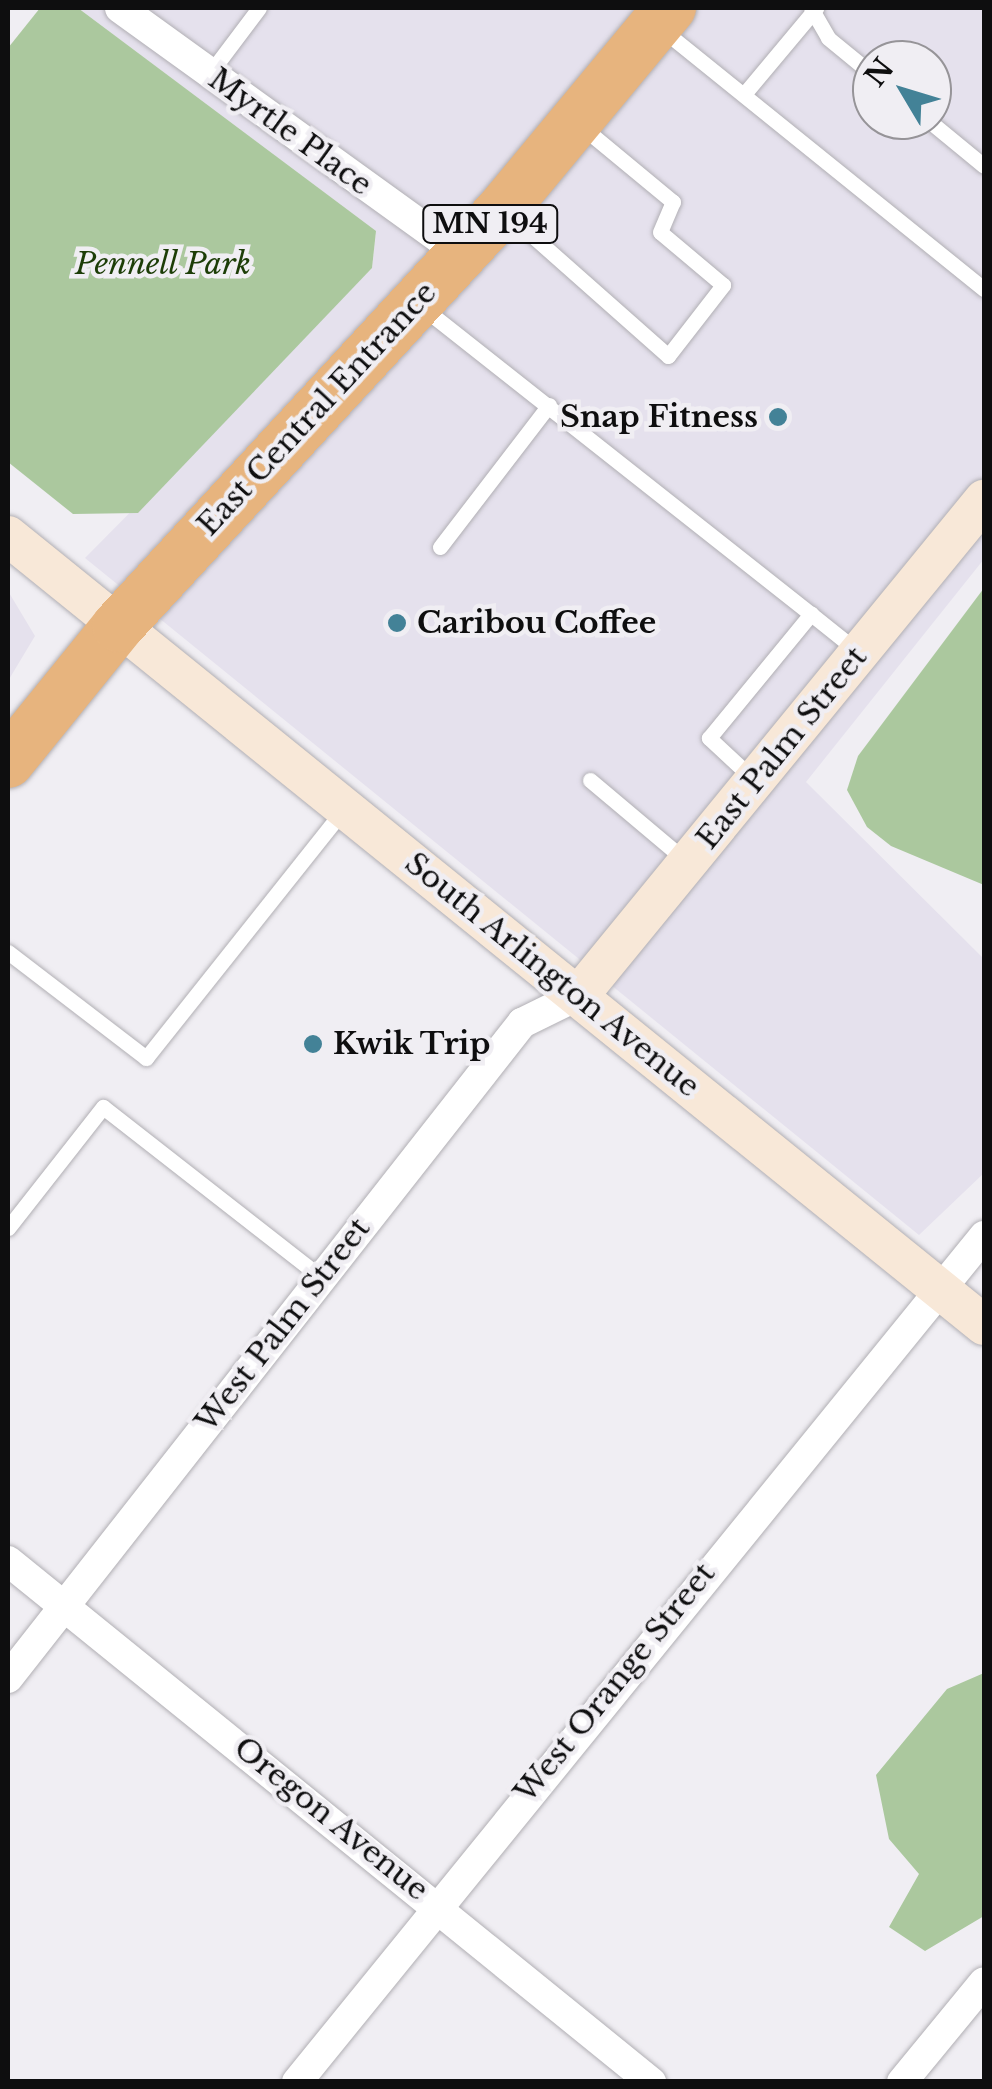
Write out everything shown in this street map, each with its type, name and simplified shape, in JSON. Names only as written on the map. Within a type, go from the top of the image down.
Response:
[{"type":"highway","name":"East Central Entrance","points":[[118,626],[502,210],[663,16]]},
{"type":"highway","name":"MN 194","points":[[8,762],[118,626]]},
{"type":"main road","name":"East Palm Street","points":[[579,995],[984,500]]},
{"type":"main road","name":"South Arlington Avenue","points":[[8,536],[984,1325]]},
{"type":"street","name":"Myrtle Place","points":[[120,8],[462,254]]},
{"type":"street","name":"West Palm Street","points":[[8,1678],[319,1276],[522,1023],[579,995]]},
{"type":"street","name":"West Orange Street","points":[[297,2082],[936,1286],[984,1236]]},
{"type":"street","name":"Oregon Avenue","points":[[8,1561],[437,1903],[652,2082]]},
{"type":"street","points":[[902,2082],[984,1982]]},
{"type":"lane","points":[[210,73],[258,8]]},
{"type":"lane","points":[[745,93],[813,9],[828,38],[852,58]]},
{"type":"lane","points":[[663,16],[745,93],[984,289]]},
{"type":"lane","points":[[502,210],[668,356],[724,285],[660,232],[673,202],[576,123]]},
{"type":"lane","points":[[952,140],[984,166]]},
{"type":"lane","points":[[416,302],[860,652]]},
{"type":"lane","points":[[440,547],[549,404]]},
{"type":"lane","points":[[754,781],[709,738],[811,614]]},
{"type":"lane","points":[[590,780],[688,862]]},
{"type":"lane","points":[[8,952],[146,1058],[345,808]]},
{"type":"lane","points":[[8,1228],[102,1107],[319,1276]]},
{"type":"shaded area","points":[[78,8],[984,8],[984,559],[806,782],[984,959],[984,1173],[919,1235],[85,558],[372,268],[376,232]]},
{"type":"shaded area","points":[[8,591],[35,636],[8,681]]},
{"type":"green space","name":"Pennell Park","points":[[40,8],[78,8],[376,231],[372,268],[138,513],[73,514],[8,462],[8,48]]},
{"type":"green space","points":[[984,588],[984,885],[891,846],[867,827],[847,790],[858,756]]},
{"type":"green space","points":[[984,1673],[984,1916],[925,1951],[889,1927],[919,1874],[889,1839],[876,1775],[947,1689]]},
{"type":"place","name":"Snap Fitness","points":[[778,417]]},
{"type":"place","name":"Caribou Coffee","points":[[397,623]]},
{"type":"place","name":"Kwik Trip","points":[[313,1044]]}]
